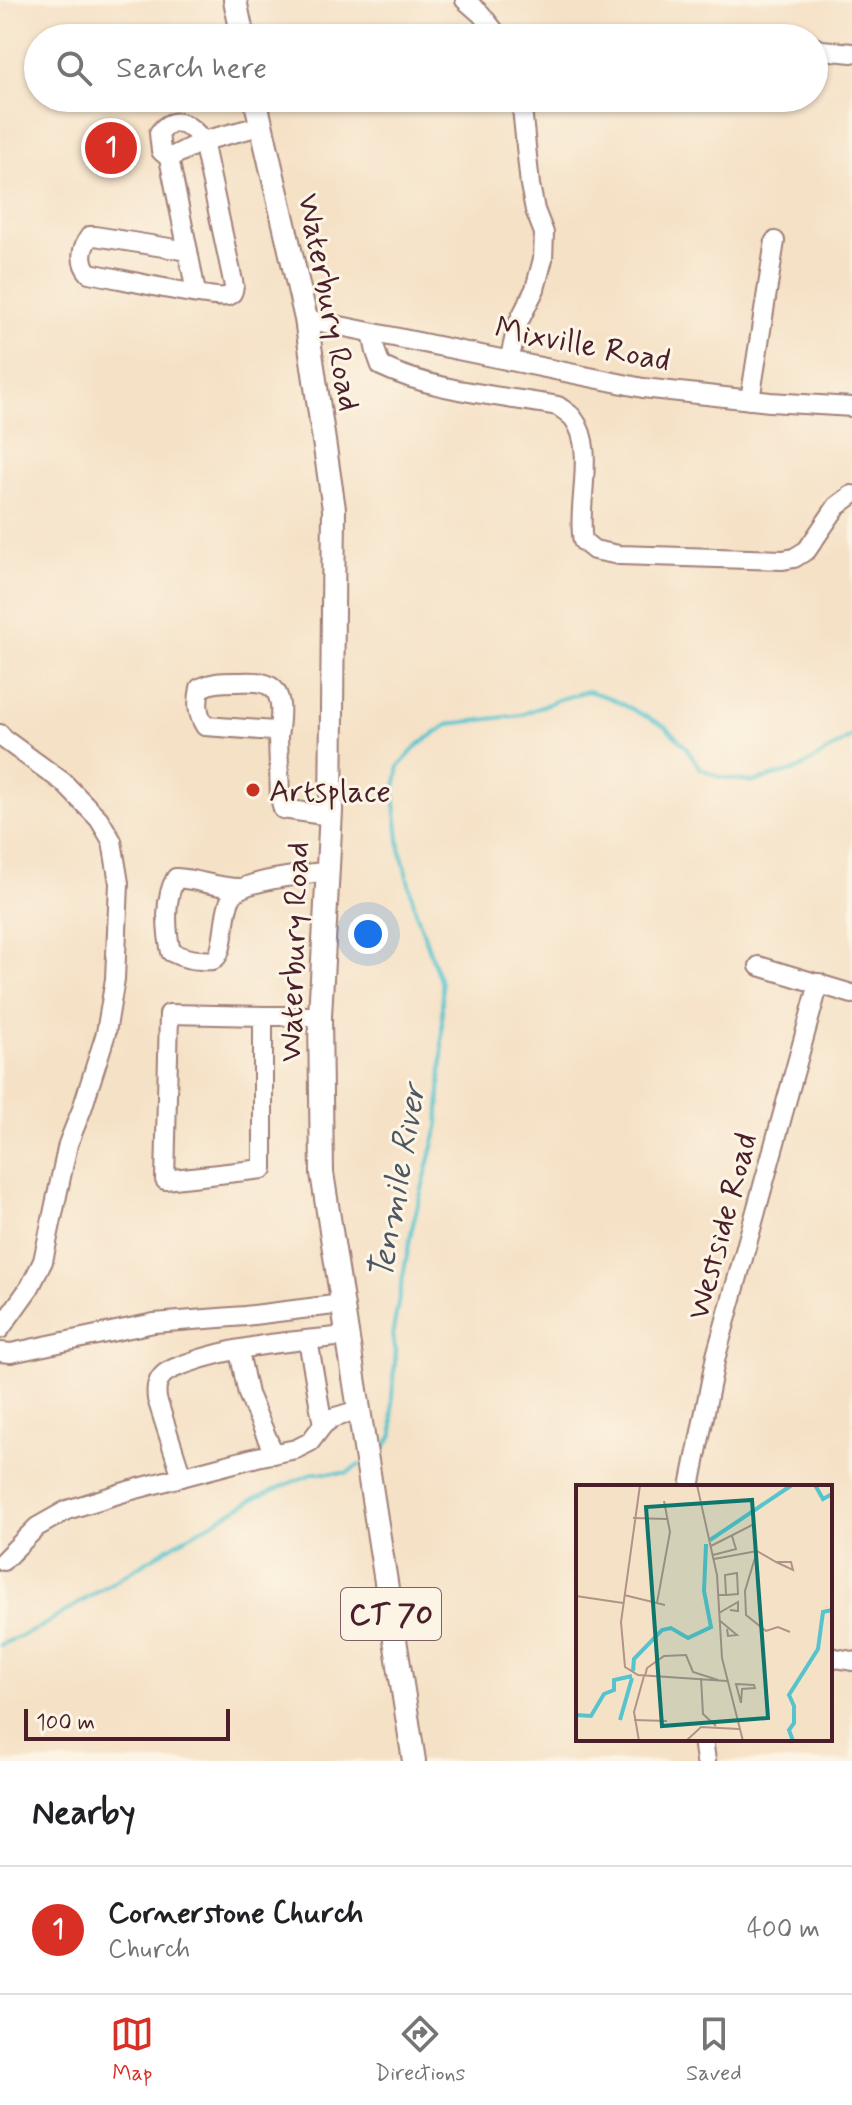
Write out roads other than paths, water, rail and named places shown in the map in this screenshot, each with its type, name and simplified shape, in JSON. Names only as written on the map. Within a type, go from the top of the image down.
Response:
[{"type":"main road","points":[[235,0],[240,24]]},
{"type":"main road","name":"Waterbury Road","points":[[258,112],[306,319],[334,509],[330,816],[320,1016],[322,1173],[414,1761]]},
{"type":"street","points":[[465,0],[489,24]]},
{"type":"street","points":[[828,51],[852,53]]},
{"type":"street","points":[[509,361],[518,323],[535,289],[543,259],[544,233],[530,185],[522,112]]},
{"type":"street","points":[[188,251],[90,236],[82,250],[82,259],[89,273],[196,293],[220,297],[233,292],[203,141],[193,127],[173,123],[164,126],[159,133],[159,144],[161,151],[169,158],[188,251],[196,293]]},
{"type":"street","points":[[169,158],[203,141],[260,126]]},
{"type":"street","points":[[750,400],[775,241]]},
{"type":"street","name":"Mixville Road","points":[[306,319],[643,388],[852,407]]},
{"type":"street","points":[[372,333],[381,366],[402,376],[558,406],[572,416],[580,429],[584,447],[580,527],[583,541],[594,550],[619,555],[794,558],[807,550],[837,506],[852,495]]},
{"type":"street","points":[[278,737],[274,731],[205,726],[197,703],[200,688],[213,682],[260,682],[270,685],[278,696],[281,711],[278,737],[283,809],[330,816]]},
{"type":"street","points":[[0,734],[63,782],[99,819],[112,841],[119,883],[115,979],[106,1033],[68,1144],[43,1261],[30,1287],[0,1329]]},
{"type":"street","points":[[239,888],[228,906],[217,957],[194,960],[171,952],[167,934],[170,888],[176,878],[193,878],[225,888],[239,888],[328,871]]},
{"type":"street","points":[[759,966],[852,994]]},
{"type":"street","name":"Westside Road","points":[[690,1485],[716,1356],[819,983]]},
{"type":"street","points":[[263,1016],[263,1169],[165,1180],[169,1014],[320,1016]]},
{"type":"street","points":[[0,1352],[11,1353],[154,1323],[342,1304]]},
{"type":"street","points":[[182,1477],[157,1399],[156,1387],[161,1377],[170,1370],[206,1356],[347,1336]]},
{"type":"street","points":[[308,1340],[323,1425]]},
{"type":"street","points":[[239,1351],[248,1394],[274,1454]]},
{"type":"street","points":[[3,1561],[37,1527],[67,1510],[296,1449],[310,1442],[332,1418],[359,1410]]},
{"type":"street","points":[[832,1657],[852,1661]]},
{"type":"street","points":[[703,1741],[706,1761]]},
{"type":"waterway","name":"Tenmile River","points":[[374,1456],[383,1450],[393,1435],[396,1351],[392,1336],[412,1228],[438,1127],[442,1057],[442,986],[416,912],[400,848],[394,794],[399,766],[418,745],[449,724],[521,715],[588,691],[610,698],[666,727],[685,746],[700,768],[719,777],[753,782],[799,769],[852,736]]},
{"type":"waterway","name":"Tenmile River","points":[[0,1645],[37,1629],[259,1496],[314,1473],[347,1473],[359,1465]]},
{"type":"place","name":"Cornerstone Church","points":[[111,148]]},
{"type":"place","name":"Artsplace","points":[[253,790]]}]
